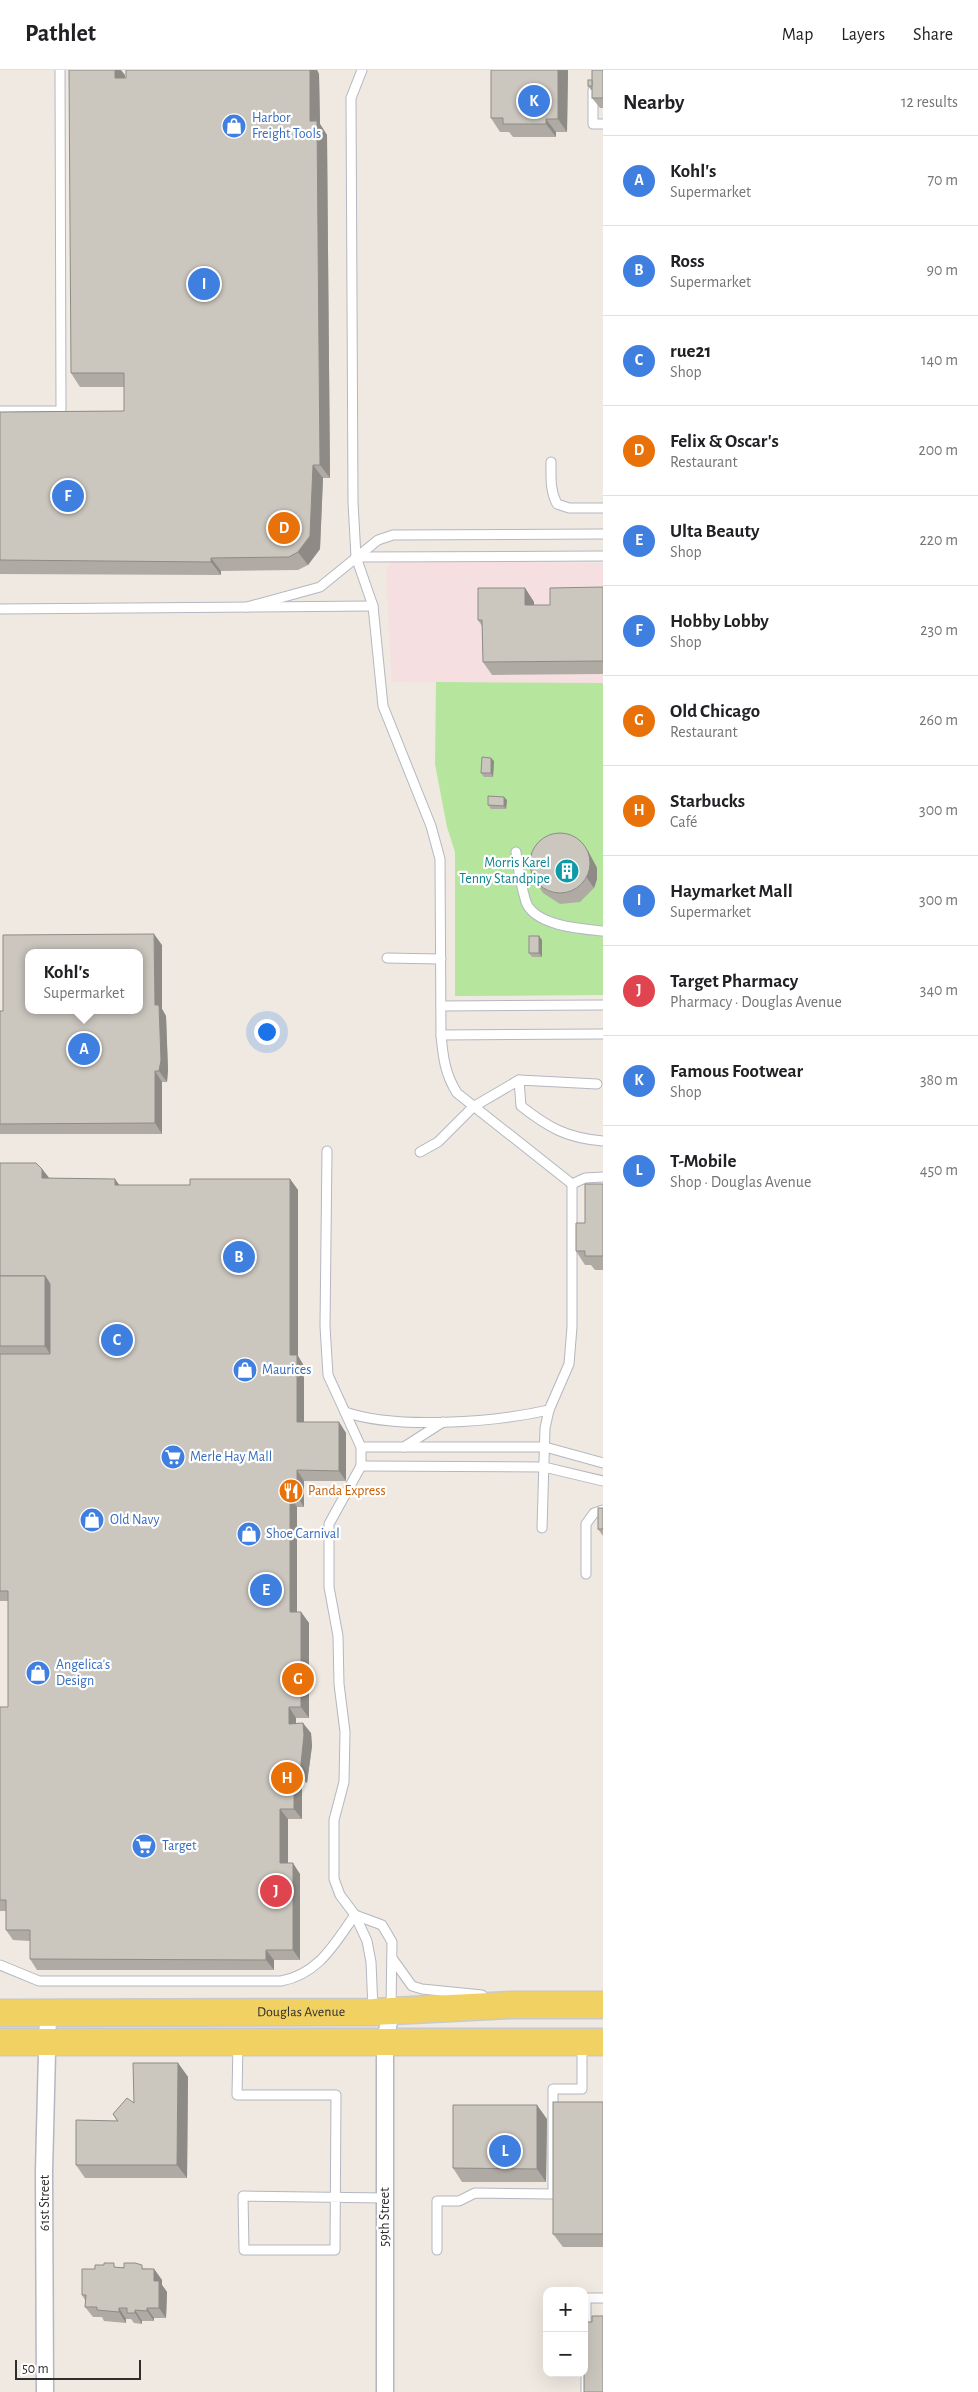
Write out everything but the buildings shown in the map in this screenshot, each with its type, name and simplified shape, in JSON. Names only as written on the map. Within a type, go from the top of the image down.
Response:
[{"type":"main road","name":"Douglas Avenue","points":[[0,2013],[382,2012],[511,2005],[591,2005]]},
{"type":"main road","name":"Douglas Avenue","points":[[0,2042],[592,2042]]},
{"type":"street","name":"59th Street","points":[[382,2012],[385,2041],[385,2392]]},
{"type":"street","name":"61st Street","points":[[45,2392],[44,2171],[48,2013]]},
{"type":"lane","points":[[0,410],[61,411],[60,70]]},
{"type":"lane","points":[[362,70],[352,98],[353,502],[356,557],[373,606],[383,706],[431,826],[440,859],[441,1035],[443,1061],[448,1078],[457,1093],[572,1184]]},
{"type":"lane","points":[[593,84],[593,124],[603,124]]},
{"type":"lane","points":[[551,462],[552,496],[557,504],[569,508],[603,508]]},
{"type":"lane","points":[[247,607],[320,587],[378,540],[393,535],[603,534]]},
{"type":"lane","points":[[356,557],[603,556]]},
{"type":"lane","points":[[0,609],[373,606]]},
{"type":"lane","points":[[516,852],[526,903],[536,913],[566,927],[603,931]]},
{"type":"lane","points":[[387,958],[441,959]]},
{"type":"lane","points":[[441,1006],[603,1005]]},
{"type":"lane","points":[[441,1035],[603,1034]]},
{"type":"lane","points":[[519,1080],[521,1106],[548,1127],[584,1139],[603,1141]]},
{"type":"lane","points":[[420,1152],[438,1142],[473,1107],[519,1080],[597,1084]]},
{"type":"lane","points":[[327,1151],[325,1336],[328,1375],[361,1447],[361,1466],[329,1524],[329,1587],[338,1636],[339,1684],[345,1732],[344,1782],[334,1820],[334,1879],[340,1895],[355,1915],[370,1951],[382,2012]]},
{"type":"lane","points":[[572,1184],[585,1178],[603,1177]]},
{"type":"lane","points":[[542,1528],[545,1428],[548,1410],[568,1364],[572,1328],[572,1184]]},
{"type":"lane","points":[[345,1412],[374,1420],[443,1422],[512,1418],[548,1410]]},
{"type":"lane","points":[[404,1447],[443,1422]]},
{"type":"lane","points":[[361,1447],[544,1447],[603,1463]]},
{"type":"lane","points":[[361,1466],[544,1466],[603,1481]]},
{"type":"lane","points":[[586,1574],[586,1524],[594,1513],[603,1510]]},
{"type":"lane","points":[[355,1915],[382,1925],[392,1942],[392,1958],[382,2012]]},
{"type":"lane","points":[[0,1965],[39,1981],[281,1981],[302,1976],[314,1967],[355,1915]]},
{"type":"lane","points":[[392,1958],[408,1982],[412,1986],[422,1989],[591,2005]]},
{"type":"lane","points":[[238,2041],[237,2095],[336,2095],[336,2196],[336,2250],[244,2250],[243,2196],[336,2196],[385,2198]]},
{"type":"lane","points":[[437,2250],[437,2202],[459,2202],[475,2193],[553,2194],[553,2088],[582,2089],[592,2042]]},
{"type":"lane","points":[[586,2392],[586,2298],[603,2298]]},
{"type":"shaded area","points":[[392,561],[603,563],[603,683],[392,682],[386,570]]},
{"type":"green space","points":[[436,682],[603,683],[603,995],[455,996],[455,852],[447,827],[435,764]]},
{"type":"place","name":"Famous Footwear","points":[[534,101]]},
{"type":"place","name":"Harbor Freight Tools","points":[[234,126]]},
{"type":"place","name":"Haymarket Mall","points":[[204,284]]},
{"type":"place","name":"Hobby Lobby","points":[[68,496]]},
{"type":"place","name":"Felix & Oscar's","points":[[284,528]]},
{"type":"place","name":"Morris Karel Tenny Standpipe","points":[[567,871]]},
{"type":"place","name":"Kohl's","points":[[84,1049]]},
{"type":"place","name":"Ross","points":[[239,1257]]},
{"type":"place","name":"rue21","points":[[117,1340]]},
{"type":"place","name":"Maurices","points":[[245,1370]]},
{"type":"place","name":"Merle Hay Mall","points":[[173,1457]]},
{"type":"place","name":"Panda Express","points":[[291,1491]]},
{"type":"place","name":"Old Navy","points":[[92,1520]]},
{"type":"place","name":"Shoe Carnival","points":[[249,1534]]},
{"type":"place","name":"Ulta Beauty","points":[[266,1590]]},
{"type":"place","name":"Angelica's Design","points":[[38,1673]]},
{"type":"place","name":"Old Chicago","points":[[298,1679]]},
{"type":"place","name":"Starbucks","points":[[287,1778]]},
{"type":"place","name":"Target","points":[[144,1846]]},
{"type":"place","name":"Target Pharmacy","points":[[276,1891]]},
{"type":"place","name":"T-Mobile","points":[[505,2151]]}]
